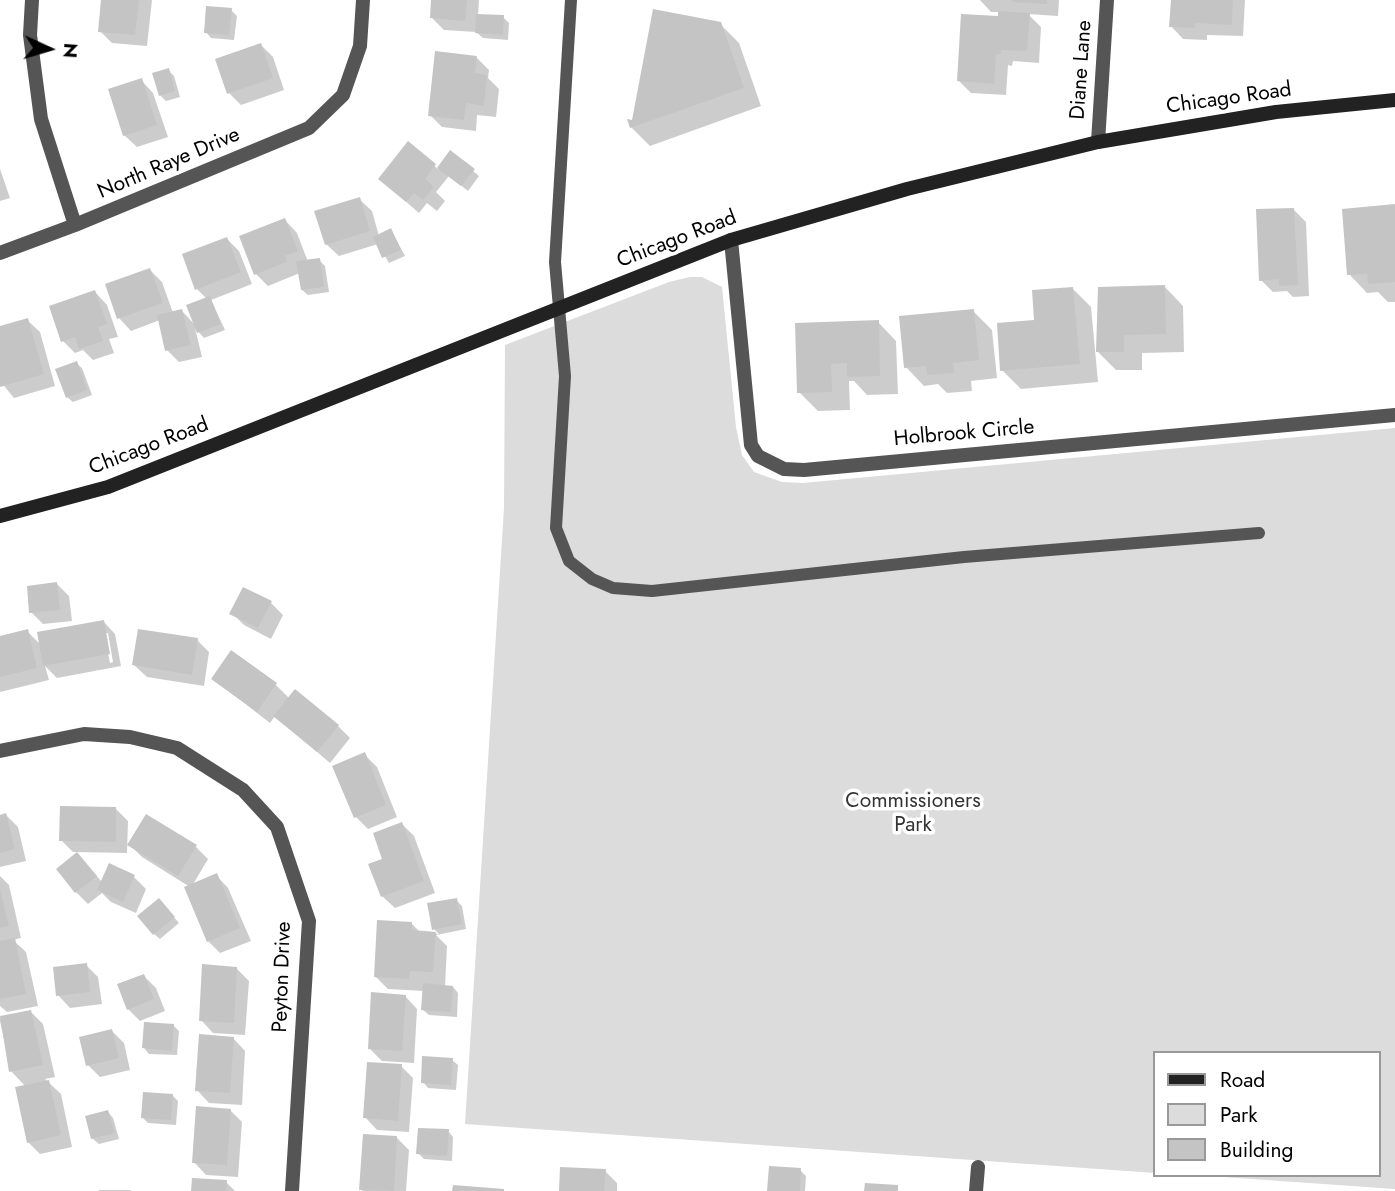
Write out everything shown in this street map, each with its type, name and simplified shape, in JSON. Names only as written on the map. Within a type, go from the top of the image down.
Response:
[{"type":"street","points":[[32,0],[30,35],[41,119],[75,225]]},
{"type":"street","name":"North Raye Drive","points":[[0,253],[75,225],[309,128],[344,95],[360,46],[363,0]]},
{"type":"street","name":"Diane Lane","points":[[1098,142],[1107,0]]},
{"type":"street","name":"Chicago Road","points":[[0,516],[108,486],[731,240],[906,189],[1098,142],[1276,112],[1395,100]]},
{"type":"street","name":"Holbrook Circle","points":[[731,240],[751,444],[758,456],[784,469],[804,470],[1395,415]]},
{"type":"street","name":"Peyton Drive","points":[[0,751],[84,734],[130,737],[177,748],[243,790],[278,827],[309,921],[292,1191]]},
{"type":"street","points":[[976,1191],[978,1167]]},
{"type":"lane","points":[[571,0],[555,262],[565,376],[556,528],[569,562],[592,579],[613,588],[652,591],[964,557],[1259,533]]},
{"type":"green space","name":"Commissioners Park","points":[[702,277],[722,287],[736,427],[742,455],[754,472],[782,482],[803,483],[1395,428],[1395,1189],[1224,1177],[1381,1177],[1381,1051],[1154,1051],[1154,1173],[465,1124],[504,508],[505,345],[669,282]]},
{"type":"building","points":[[101,0],[139,0],[135,35],[98,32]]},
{"type":"building","points":[[431,0],[467,0],[465,21],[430,18]]},
{"type":"building","points":[[1047,0],[1047,4],[1012,2]]},
{"type":"building","points":[[1171,0],[1233,0],[1232,25],[1195,23],[1195,28],[1169,27]]},
{"type":"building","points":[[206,6],[232,8],[229,35],[204,33]]},
{"type":"building","points":[[653,9],[721,22],[744,88],[630,128],[627,119],[632,120]]},
{"type":"building","points":[[998,11],[1030,13],[1027,51],[1001,50],[1001,54],[996,54],[994,84],[957,81],[961,14],[998,16]]},
{"type":"building","points":[[476,14],[504,15],[503,35],[475,33]]},
{"type":"building","points":[[261,43],[273,78],[227,94],[215,59]]},
{"type":"building","points":[[435,51],[477,56],[475,73],[487,75],[484,106],[466,103],[464,120],[428,116]]},
{"type":"building","points":[[169,68],[175,91],[159,96],[152,73]]},
{"type":"building","points":[[142,78],[157,125],[123,136],[108,89]]},
{"type":"building","points":[[408,141],[436,164],[425,179],[434,187],[423,200],[414,193],[406,202],[378,179]]},
{"type":"building","points":[[450,150],[475,169],[461,186],[437,168]]},
{"type":"building","points":[[360,197],[370,231],[325,245],[314,211]]},
{"type":"building","points":[[1395,204],[1395,282],[1368,284],[1367,274],[1347,275],[1342,209]]},
{"type":"building","points":[[1294,208],[1298,285],[1279,286],[1279,279],[1259,281],[1256,209]]},
{"type":"building","points":[[285,218],[298,251],[285,256],[287,262],[254,275],[239,236]]},
{"type":"building","points":[[391,228],[401,250],[382,258],[373,237]]},
{"type":"building","points":[[227,237],[241,272],[195,290],[182,254]]},
{"type":"building","points":[[320,258],[324,287],[301,290],[296,261]]},
{"type":"building","points":[[150,268],[163,303],[117,319],[105,284]]},
{"type":"building","points":[[1165,285],[1166,334],[1124,335],[1124,352],[1096,352],[1098,287]]},
{"type":"building","points":[[1073,287],[1080,364],[1000,371],[997,323],[1034,320],[1032,290]]},
{"type":"building","points":[[95,290],[107,324],[98,327],[103,341],[79,349],[75,337],[61,342],[49,306]]},
{"type":"building","points":[[210,296],[221,324],[197,333],[186,305]]},
{"type":"building","points":[[182,309],[191,345],[165,351],[157,315]]},
{"type":"building","points":[[974,309],[979,360],[953,363],[954,373],[927,375],[926,366],[904,368],[899,316]]},
{"type":"building","points":[[28,318],[44,374],[0,387],[0,326]]},
{"type":"building","points":[[879,320],[880,376],[847,377],[847,363],[831,364],[832,392],[797,393],[795,323]]},
{"type":"building","points":[[77,361],[87,390],[66,398],[55,369]]},
{"type":"building","points":[[57,582],[60,610],[29,613],[27,586]]},
{"type":"building","points":[[243,587],[272,601],[258,628],[229,614]]},
{"type":"building","points":[[104,620],[110,654],[43,666],[37,632]]},
{"type":"building","points":[[28,629],[37,668],[0,677],[0,636]]},
{"type":"building","points":[[138,629],[198,638],[192,675],[132,665]]},
{"type":"building","points":[[231,650],[277,683],[257,712],[211,679]]},
{"type":"building","points":[[295,689],[339,725],[317,752],[273,716]]},
{"type":"building","points":[[365,752],[386,805],[354,818],[332,766]]},
{"type":"building","points":[[60,806],[116,807],[116,842],[59,841]]},
{"type":"building","points":[[6,813],[15,849],[0,853],[0,815]]},
{"type":"building","points":[[146,814],[197,845],[178,876],[127,845]]},
{"type":"building","points":[[402,822],[424,881],[381,897],[368,864],[382,859],[373,833]]},
{"type":"building","points":[[77,852],[97,876],[75,893],[56,869]]},
{"type":"building","points":[[109,863],[135,875],[123,902],[97,890]]},
{"type":"building","points":[[217,873],[240,928],[207,942],[184,887]]},
{"type":"building","points":[[0,889],[9,926],[0,928]]},
{"type":"building","points":[[159,898],[175,917],[153,935],[137,916]]},
{"type":"building","points":[[457,898],[462,924],[432,930],[427,903]]},
{"type":"building","points":[[377,920],[412,922],[412,930],[436,932],[433,972],[410,971],[409,979],[374,977]]},
{"type":"building","points":[[15,938],[26,994],[0,999],[0,941]]},
{"type":"building","points":[[87,963],[90,992],[56,996],[53,967]]},
{"type":"building","points":[[202,964],[237,967],[234,1023],[199,1021]]},
{"type":"building","points":[[144,974],[154,999],[127,1010],[117,984]]},
{"type":"building","points":[[423,983],[453,986],[451,1012],[421,1010]]},
{"type":"building","points":[[371,992],[406,995],[402,1051],[368,1049]]},
{"type":"building","points":[[31,1010],[43,1065],[9,1072],[0,1016]]},
{"type":"building","points":[[144,1022],[174,1024],[172,1051],[142,1048]]},
{"type":"building","points":[[112,1029],[119,1058],[86,1066],[79,1037]]},
{"type":"building","points":[[199,1034],[234,1037],[230,1093],[195,1091]]},
{"type":"building","points":[[422,1056],[453,1058],[451,1085],[421,1083]]},
{"type":"building","points":[[367,1062],[402,1064],[398,1121],[363,1118]]},
{"type":"building","points":[[49,1080],[61,1135],[27,1143],[15,1087]]},
{"type":"building","points":[[143,1092],[173,1094],[171,1120],[141,1118]]},
{"type":"building","points":[[196,1106],[231,1109],[227,1165],[192,1163]]},
{"type":"building","points":[[108,1110],[115,1133],[91,1139],[85,1116]]},
{"type":"building","points":[[418,1128],[449,1129],[447,1156],[416,1154]]},
{"type":"building","points":[[363,1134],[397,1136],[394,1191],[359,1190]]},
{"type":"building","points":[[769,1166],[801,1168],[800,1191],[767,1191]]},
{"type":"building","points":[[560,1167],[606,1169],[604,1191],[559,1191]]},
{"type":"building","points":[[192,1178],[227,1180],[226,1191],[191,1191]]},
{"type":"building","points":[[865,1183],[898,1185],[898,1191],[864,1191]]},
{"type":"building","points":[[453,1185],[504,1189],[504,1191],[452,1191]]}]
